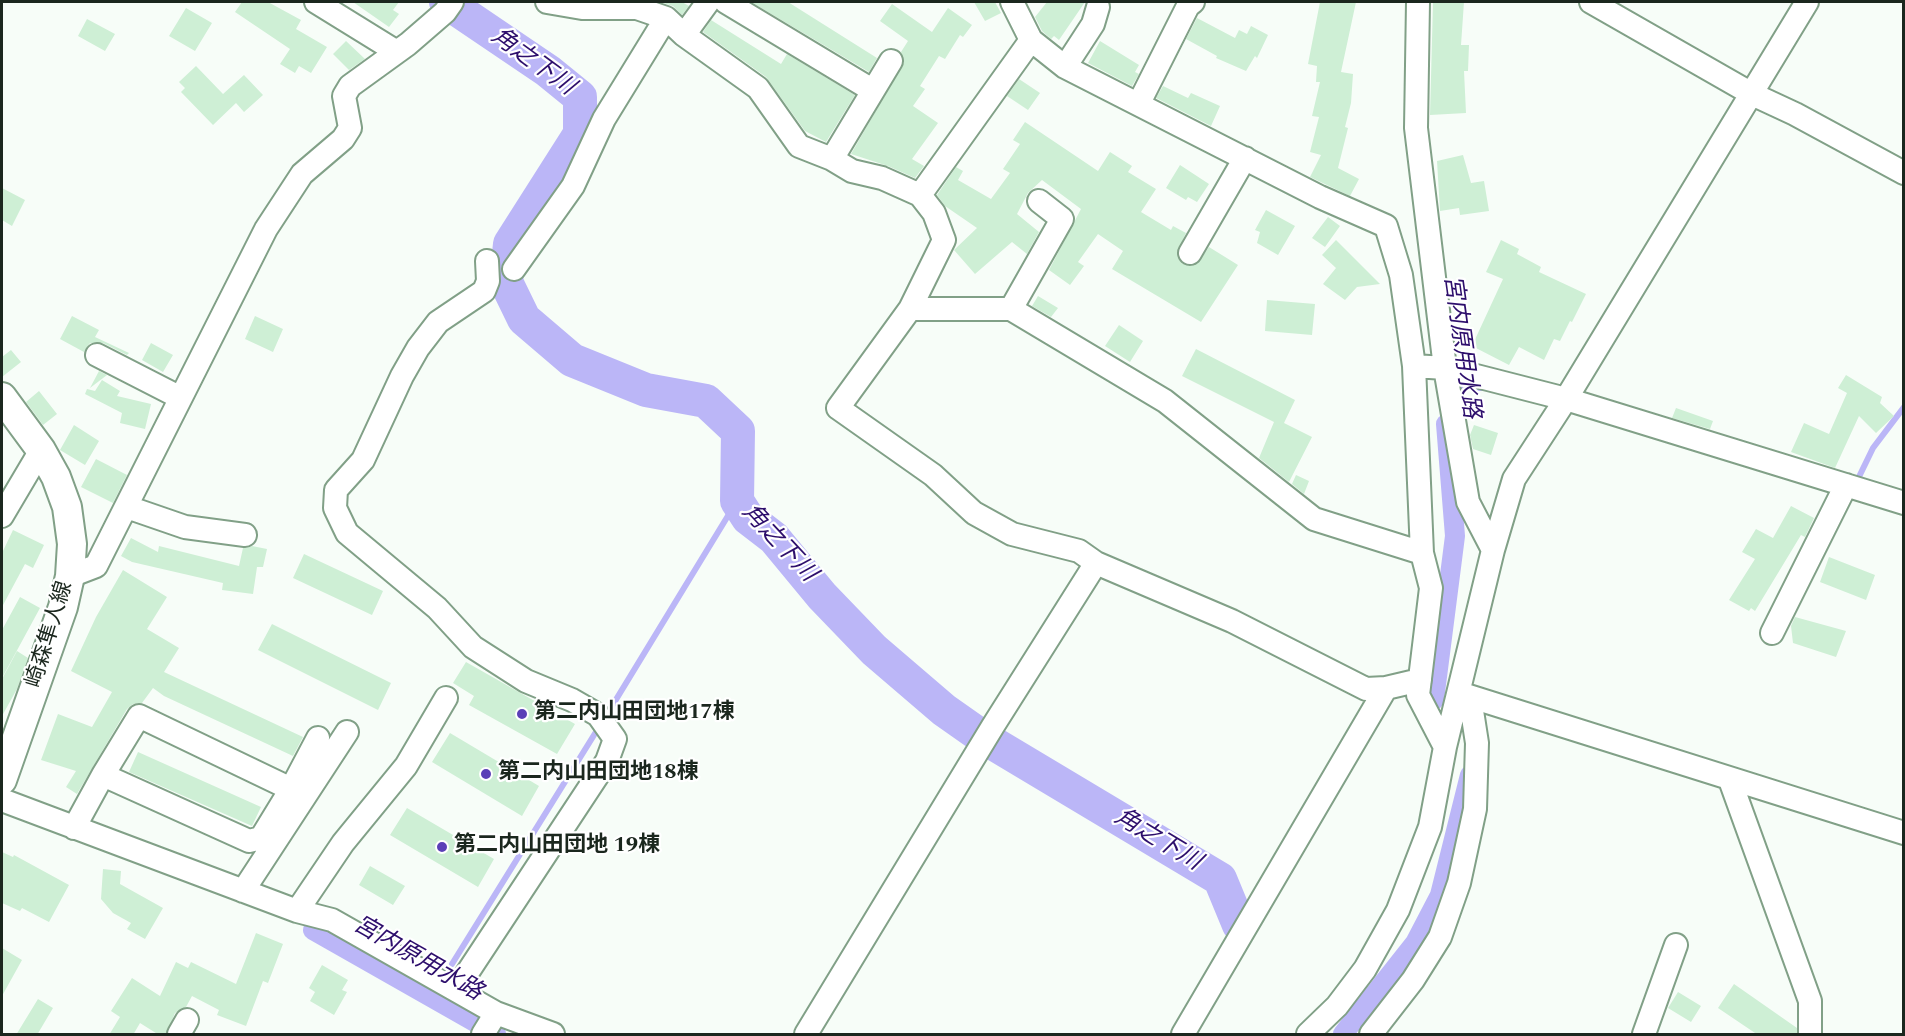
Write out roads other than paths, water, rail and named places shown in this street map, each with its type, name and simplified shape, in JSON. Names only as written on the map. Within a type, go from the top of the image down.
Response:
[{"type":"main road","name":"崎森隼人線","points":[[2,397],[41,450],[56,477],[67,507],[72,544],[70,576],[63,607],[2,780]]},
{"type":"street","points":[[316,2],[397,52]]},
{"type":"street","points":[[547,2],[582,8],[636,8],[666,18],[684,35],[758,88],[799,146],[832,159],[852,171],[882,178],[921,195],[934,213],[944,240],[910,309],[838,408],[933,475],[974,513],[1012,534],[1079,551],[1096,563],[1232,621],[1366,688],[1386,688],[1420,680]]},
{"type":"street","points":[[684,35],[708,2]]},
{"type":"street","points":[[726,2],[872,90]]},
{"type":"street","points":[[1012,2],[1031,40],[1065,67],[1320,197],[1386,226],[1401,274],[1414,366],[1422,553],[1431,588],[1418,694],[1445,747]]},
{"type":"street","points":[[1139,103],[1188,6],[1193,2]]},
{"type":"street","points":[[1418,2],[1416,128],[1446,371],[1468,502],[1493,550]]},
{"type":"street","points":[[1591,2],[1752,94],[1795,114],[1904,174]]},
{"type":"street","points":[[1308,1035],[1337,1006],[1365,969],[1398,910],[1430,827],[1445,747],[1465,695],[1493,550],[1514,479],[1566,399],[1807,2]]},
{"type":"street","points":[[70,576],[96,566],[127,507],[179,397],[266,229],[302,174],[343,139],[350,128],[344,96],[350,86],[377,68],[449,7]]},
{"type":"street","points":[[1065,67],[1093,24],[1098,8]]},
{"type":"street","points":[[514,269],[573,186],[604,119],[666,18]]},
{"type":"street","points":[[921,195],[1031,40]]},
{"type":"street","points":[[832,159],[891,61]]},
{"type":"street","points":[[1190,253],[1245,158]]},
{"type":"street","points":[[1011,309],[1062,219],[1039,201]]},
{"type":"street","points":[[456,990],[607,761],[615,739],[603,721],[572,700],[526,681],[473,647],[437,608],[347,533],[334,508],[336,490],[363,460],[402,376],[418,348],[438,322],[484,291],[488,281],[487,261]]},
{"type":"street","points":[[910,309],[1011,309],[1165,401],[1314,519],[1422,553]]},
{"type":"street","points":[[97,355],[179,397]]},
{"type":"street","points":[[1414,366],[1446,371],[1566,399],[1848,491],[1904,503]]},
{"type":"street","points":[[2,516],[41,450]]},
{"type":"street","points":[[1772,633],[1848,491]]},
{"type":"street","points":[[127,507],[185,527],[245,536]]},
{"type":"street","points":[[806,1035],[993,726],[1096,563]]},
{"type":"street","points":[[1183,1035],[1386,688]]},
{"type":"street","points":[[1465,695],[1904,833]]},
{"type":"street","points":[[1371,1035],[1413,980],[1440,937],[1459,883],[1475,809],[1477,743],[1465,695]]},
{"type":"street","points":[[297,911],[342,843],[406,766],[446,698]]},
{"type":"street","points":[[74,828],[139,716],[291,789]]},
{"type":"street","points":[[243,891],[347,732]]},
{"type":"street","points":[[103,775],[249,841],[261,838],[318,738]]},
{"type":"street","points":[[1730,780],[1810,1001],[1810,1035]]},
{"type":"street","points":[[2,800],[297,911],[332,920],[456,990],[490,1023],[553,1035]]},
{"type":"street","points":[[1644,1035],[1676,945]]},
{"type":"waterway","name":"角之下川","points":[[446,2],[548,71],[580,97],[580,134],[510,244],[506,282],[524,319],[572,360],[646,390],[706,401],[738,431],[737,501],[748,518],[774,538],[822,596],[874,650],[944,710],[981,736],[1220,879],[1239,925]]},
{"type":"waterway","points":[[1452,388],[1484,388]]},
{"type":"waterway","points":[[1856,483],[1873,448],[1904,407]]},
{"type":"waterway","name":"宮内原用水路","points":[[1434,700],[1455,536],[1446,424]]},
{"type":"waterway","points":[[606,716],[737,501]]},
{"type":"waterway","points":[[452,964],[599,727]]},
{"type":"waterway","name":"宮内原用水路","points":[[1343,1034],[1415,943],[1440,895],[1470,775]]},
{"type":"waterway","name":"宮内原用水路","points":[[313,930],[496,1034]]},
{"type":"waterway","name":"宮内原用水路","points":[[429,999],[432,994]]},
{"type":"place","name":"第二内山田団地17棟","points":[[522,714]]},
{"type":"place","name":"第二内山田団地18棟","points":[[486,774]]},
{"type":"place","name":"第二内山田団地 19棟","points":[[442,847]]}]
